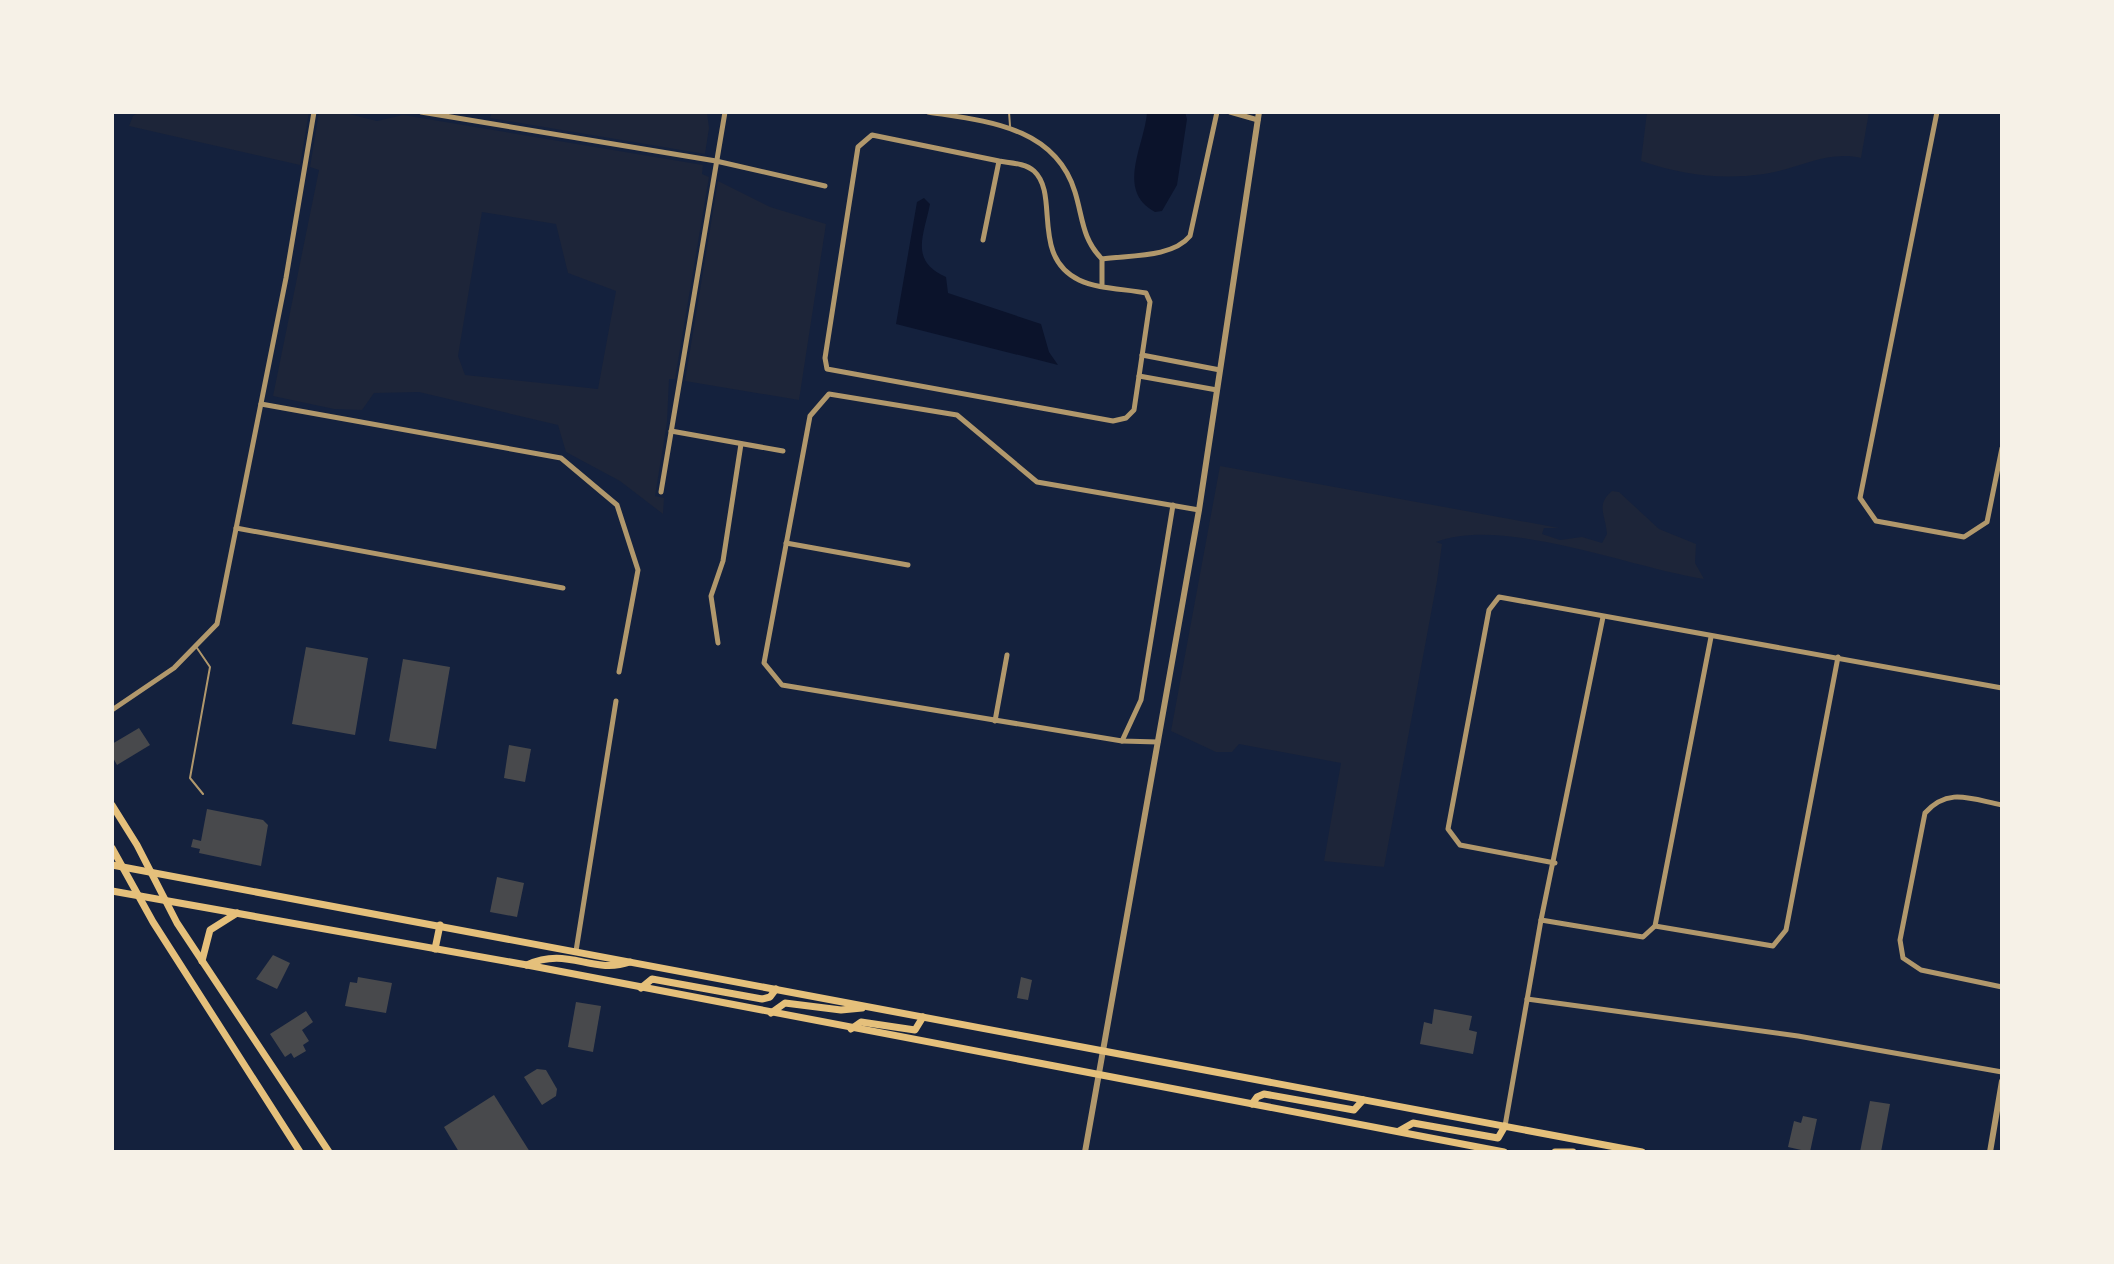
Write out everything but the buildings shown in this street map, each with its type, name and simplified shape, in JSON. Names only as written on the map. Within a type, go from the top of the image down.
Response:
[{"type":"main road","points":[[112,805],[202,961],[329,1152]]},
{"type":"main road","points":[[112,848],[153,922],[300,1152]]},
{"type":"main road","points":[[112,865],[1642,1152]]},
{"type":"main road","points":[[112,891],[527,965],[1504,1152]]},
{"type":"main road","points":[[202,961],[210,930],[237,913]]},
{"type":"main road","points":[[435,949],[440,925]]},
{"type":"main road","points":[[527,965],[548,955],[614,968],[632,961]]},
{"type":"main road","points":[[641,988],[652,979],[762,999],[770,997],[776,989]]},
{"type":"main road","points":[[771,1013],[785,1003],[841,1010],[869,1007]]},
{"type":"main road","points":[[851,1029],[861,1022],[915,1030],[923,1017]]},
{"type":"main road","points":[[1252,1104],[1264,1094],[1354,1110],[1363,1100]]},
{"type":"main road","points":[[1399,1131],[1413,1123],[1498,1138],[1505,1126]]},
{"type":"main road","points":[[1555,1152],[1573,1152]]},
{"type":"street","points":[[112,710],[151,686],[217,624],[314,112]]},
{"type":"street","points":[[421,112],[716,161],[825,186]]},
{"type":"street","points":[[661,492],[725,112]]},
{"type":"street","points":[[928,112],[1010,126],[1038,141],[1060,161],[1074,189],[1087,244],[1102,259],[1102,284]]},
{"type":"street","points":[[1102,259],[1169,250],[1183,245],[1190,236],[1217,112]]},
{"type":"street","points":[[1085,1152],[1199,510],[1259,116],[1230,112]]},
{"type":"street","points":[[1937,112],[1860,498],[1876,521],[1964,537],[1987,522],[2002,448]]},
{"type":"street","points":[[872,135],[999,161],[1032,169],[1039,177],[1054,255],[1061,267],[1080,281],[1146,293],[1150,302],[1134,410],[1126,418],[1113,421],[827,369],[825,358],[858,147],[872,135]]},
{"type":"street","points":[[983,240],[999,161]]},
{"type":"street","points":[[1142,355],[1220,370]]},
{"type":"street","points":[[1139,376],[1217,390]]},
{"type":"street","points":[[1158,742],[1122,741],[782,685],[764,663],[810,416],[829,394],[957,415],[1037,482],[1199,510]]},
{"type":"street","points":[[261,404],[561,458],[617,505],[638,570],[619,672]]},
{"type":"street","points":[[671,431],[783,451]]},
{"type":"street","points":[[718,643],[711,596],[723,561],[741,444]]},
{"type":"street","points":[[1122,741],[1141,700],[1173,505]]},
{"type":"street","points":[[236,528],[563,588]]},
{"type":"street","points":[[786,543],[908,565]]},
{"type":"street","points":[[1555,863],[1460,845],[1448,829],[1489,610],[1499,597],[2002,688]]},
{"type":"street","points":[[1505,1126],[1541,920],[1603,617]]},
{"type":"street","points":[[1541,920],[1643,937],[1655,926],[1711,637]]},
{"type":"street","points":[[995,721],[1007,655]]},
{"type":"street","points":[[1655,926],[1773,946],[1786,930],[1838,657]]},
{"type":"street","points":[[576,951],[616,701]]},
{"type":"street","points":[[2002,805],[1954,796],[1937,799],[1925,813],[1900,940],[1903,958],[1921,970],[2002,987]]},
{"type":"street","points":[[1527,999],[1798,1036],[2002,1072]]},
{"type":"street","points":[[1990,1152],[2002,1081]]},
{"type":"lane","points":[[1009,112],[1010,126]]},
{"type":"lane","points":[[196,647],[210,667],[190,778],[203,794]]},
{"type":"shaded area","points":[[140,112],[309,112],[300,165],[129,126],[133,116]]},
{"type":"shaded area","points":[[319,112],[341,112],[377,121],[403,115],[703,165],[702,174],[709,177],[675,379],[669,379],[667,422],[655,496],[664,498],[663,514],[620,481],[566,452],[558,425],[419,392],[374,393],[362,410],[334,409],[273,396],[319,170],[310,167]],"holes":[[[482,212],[556,224],[568,273],[616,291],[598,389],[465,375],[458,356]]]},
{"type":"shaded area","points":[[492,112],[707,112],[709,128],[705,154],[490,118]]},
{"type":"shaded area","points":[[1147,112],[1185,112],[1187,119],[1177,185],[1162,211],[1155,212],[1143,203],[1134,179]]},
{"type":"shaded area","points":[[1647,112],[1869,112],[1861,158],[1836,156],[1777,172],[1717,176],[1687,173],[1641,161]]},
{"type":"shaded area","points":[[718,181],[770,207],[826,224],[799,400],[685,381]]},
{"type":"shaded area","points":[[924,198],[930,204],[923,237],[923,255],[934,271],[946,277],[948,293],[1041,324],[1049,352],[1058,365],[896,324],[917,202]]},
{"type":"shaded area","points":[[1220,466],[1559,528],[1544,528],[1542,534],[1560,540],[1582,537],[1602,543],[1607,534],[1604,501],[1612,491],[1619,492],[1659,529],[1696,544],[1695,563],[1704,579],[1531,539],[1496,535],[1464,536],[1436,542],[1442,544],[1437,581],[1384,867],[1324,861],[1341,763],[1239,744],[1232,752],[1216,752],[1171,731]]}]
